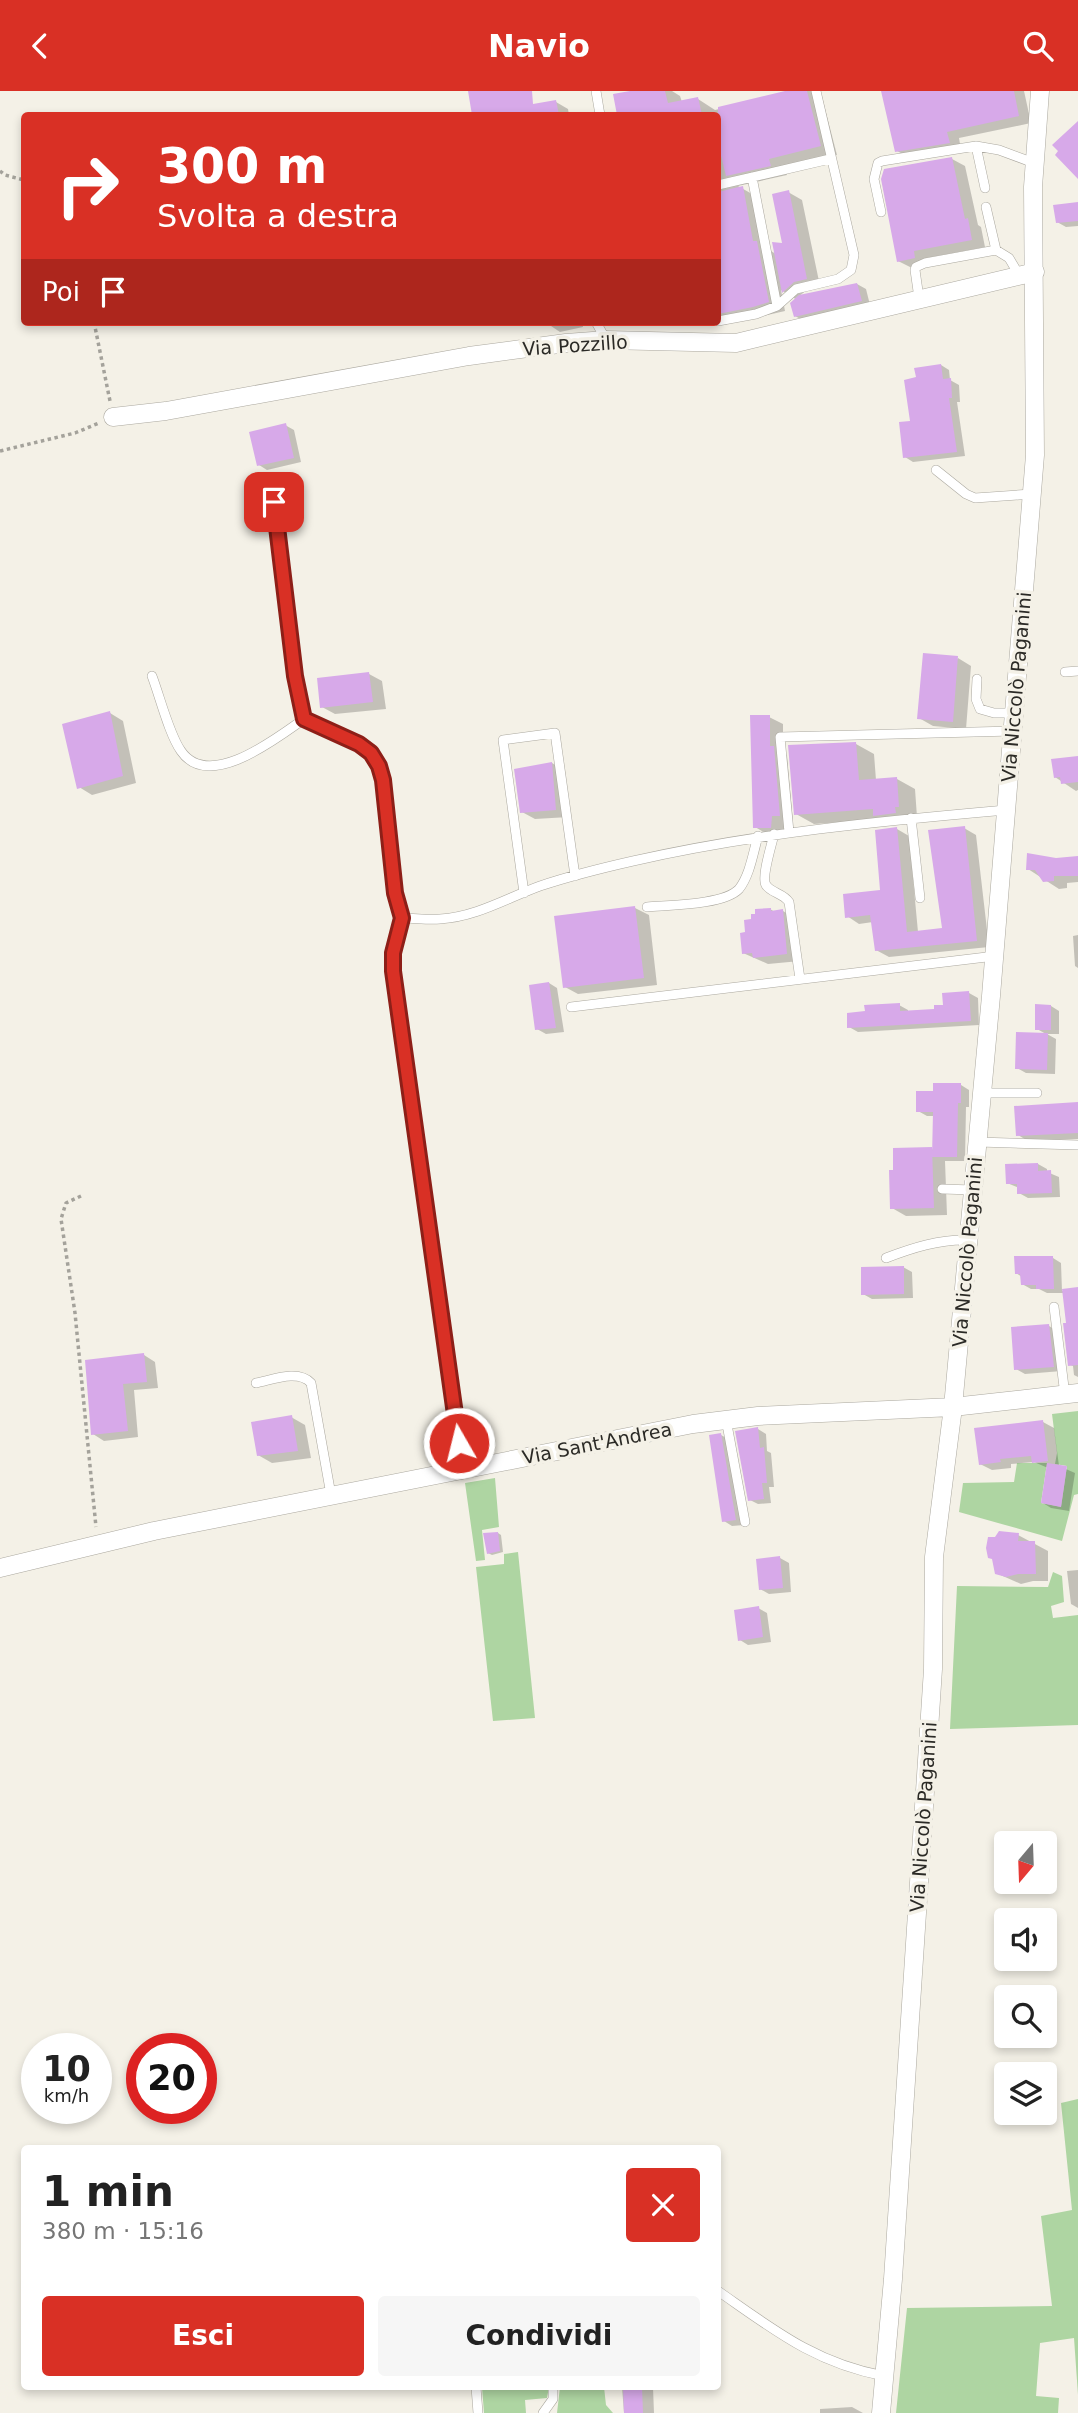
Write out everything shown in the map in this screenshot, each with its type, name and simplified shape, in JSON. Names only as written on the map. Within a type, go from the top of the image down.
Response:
[{"type":"street","name":"Via Niccolò Paganini","points":[[881,2413],[893,2279],[933,1669],[934,1557],[953,1407],[978,1142],[1035,455],[1027,273],[1040,91]]},
{"type":"street","name":"Via Pozzillo","points":[[113,417],[166,411],[469,356],[606,340],[731,344],[1027,273]]},
{"type":"street","name":"Via Sant'Andrea","points":[[0,1568],[98,1543],[726,1419],[953,1407],[1071,1394]]},
{"type":"lane","points":[[596,91],[600,112]]},
{"type":"lane","points":[[721,320],[756,314],[777,306],[796,289],[844,276],[853,265],[854,255],[816,91]]},
{"type":"lane","points":[[881,212],[874,179],[878,163],[976,146],[999,150],[1034,163]]},
{"type":"lane","points":[[976,146],[985,188]]},
{"type":"lane","points":[[721,184],[830,159]]},
{"type":"lane","points":[[752,177],[777,306]]},
{"type":"lane","points":[[986,207],[996,250]]},
{"type":"lane","points":[[919,298],[916,267],[925,263],[996,250],[1027,273]]},
{"type":"lane","points":[[598,326],[606,340]]},
{"type":"lane","points":[[936,470],[975,498],[1032,494]]},
{"type":"lane","points":[[274,502],[295,676],[304,719]]},
{"type":"lane","points":[[1065,672],[1078,671]]},
{"type":"lane","points":[[152,676],[178,746],[189,760],[200,764],[216,764],[245,757],[304,719]]},
{"type":"lane","points":[[976,679],[976,699],[980,709],[1014,722]]},
{"type":"lane","points":[[304,719],[359,744],[376,758],[383,780],[393,876],[402,918],[393,953],[393,971],[463,1469]]},
{"type":"lane","points":[[789,832],[780,737],[1014,722]]},
{"type":"lane","points":[[524,893],[503,740],[555,733],[575,876]]},
{"type":"lane","points":[[402,918],[440,919],[457,916],[491,907],[575,876],[632,861],[774,834],[1006,810]]},
{"type":"lane","points":[[911,818],[920,898]]},
{"type":"lane","points":[[774,834],[765,880],[769,888],[781,893],[789,902],[800,979]]},
{"type":"lane","points":[[647,907],[713,900],[734,893],[747,875],[758,837]]},
{"type":"lane","points":[[570,1007],[995,956]]},
{"type":"lane","points":[[982,1093],[1037,1093]]},
{"type":"lane","points":[[978,1142],[1078,1145]]},
{"type":"lane","points":[[942,1189],[973,1190]]},
{"type":"lane","points":[[886,1258],[926,1244],[968,1240]]},
{"type":"lane","points":[[1054,1307],[1071,1394]]},
{"type":"lane","points":[[256,1383],[301,1376],[311,1383],[331,1496]]},
{"type":"lane","points":[[726,1419],[745,1522]]},
{"type":"lane","points":[[721,2293],[808,2351],[850,2368],[884,2375]]},
{"type":"lane","points":[[476,2390],[478,2413]]},
{"type":"lane","points":[[543,2413],[553,2399],[552,2390]]},
{"type":"path","points":[[0,171],[21,179]]},
{"type":"path","points":[[0,451],[75,433],[113,417],[95,326]]},
{"type":"path","points":[[81,1196],[66,1203],[61,1219],[75,1313],[98,1543]]},
{"type":"green space","points":[[1078,1411],[1078,1494],[1074,1495],[1062,1541],[959,1512],[963,1483],[1014,1482],[1017,1463],[1047,1463],[1041,1503],[1061,1507],[1067,1466],[1055,1464],[1057,1453],[1052,1414]]},
{"type":"green space","points":[[495,1478],[499,1527],[482,1530],[485,1560],[476,1561],[465,1483]]},
{"type":"green space","points":[[518,1552],[535,1718],[493,1721],[476,1567],[504,1564],[504,1554]]},
{"type":"green space","points":[[1053,1572],[1062,1576],[1064,1602],[1051,1606],[1053,1618],[1078,1615],[1078,1725],[950,1729],[957,1586],[1048,1587]]},
{"type":"green space","points":[[1078,2099],[1078,2395],[1074,2338],[1040,2343],[1036,2396],[1059,2398],[1058,2413],[896,2413],[907,2308],[1052,2306],[1041,2216],[1072,2210],[1061,2103]]},
{"type":"green space","points":[[482,2390],[548,2390],[547,2398],[525,2400],[526,2413],[484,2413]]},
{"type":"green space","points":[[560,2390],[604,2390],[606,2405],[613,2413],[557,2413]]},
{"type":"building","points":[[468,91],[532,91],[533,104],[556,100],[558,112],[472,112]]},
{"type":"building","points":[[665,91],[668,103],[698,97],[701,112],[616,112],[613,94]]},
{"type":"building","points":[[785,91],[807,91],[821,146],[769,159],[771,166],[726,176],[721,155],[721,112],[718,112],[718,107]]},
{"type":"building","points":[[881,91],[1014,91],[1019,116],[947,132],[950,143],[895,152]]},
{"type":"building","points":[[1078,121],[1078,179],[1055,155],[1058,151],[1052,145]]},
{"type":"building","points":[[952,157],[972,240],[914,251],[915,258],[897,262],[881,179],[884,169]]},
{"type":"building","points":[[743,186],[753,241],[757,241],[769,302],[721,313],[721,191]]},
{"type":"building","points":[[789,190],[807,279],[794,282],[782,293],[772,242],[782,243],[772,194]]},
{"type":"building","points":[[1078,202],[1078,221],[1056,223],[1053,205]]},
{"type":"building","points":[[857,283],[862,301],[794,317],[790,303],[799,295]]},
{"type":"building","points":[[941,364],[943,379],[951,378],[952,398],[949,398],[957,452],[903,458],[899,422],[910,421],[904,380],[916,377],[914,368]]},
{"type":"building","points":[[286,423],[294,458],[257,466],[249,432]]},
{"type":"building","points":[[923,653],[958,656],[953,722],[917,719]]},
{"type":"building","points":[[369,672],[373,702],[320,708],[317,678]]},
{"type":"building","points":[[110,711],[123,776],[77,789],[62,724]]},
{"type":"building","points":[[750,715],[770,715],[770,746],[774,746],[780,816],[772,816],[771,828],[753,828]]},
{"type":"building","points":[[856,742],[859,780],[897,777],[899,807],[895,807],[896,813],[873,816],[873,809],[794,815],[788,745]]},
{"type":"building","points":[[1078,756],[1078,782],[1061,784],[1060,777],[1054,778],[1051,759]]},
{"type":"building","points":[[552,762],[556,810],[520,813],[514,769]]},
{"type":"building","points":[[965,826],[977,941],[875,951],[870,915],[845,918],[843,894],[880,890],[875,830],[897,827],[907,932],[942,928],[928,830]]},
{"type":"building","points":[[1027,853],[1056,858],[1078,856],[1078,876],[1054,876],[1054,881],[1043,882],[1035,870],[1026,870]]},
{"type":"building","points":[[635,906],[644,978],[563,988],[554,916]]},
{"type":"building","points":[[771,908],[771,911],[783,909],[787,954],[753,958],[752,953],[742,954],[740,933],[745,932],[744,920],[751,919],[755,909]]},
{"type":"building","points":[[549,982],[556,1028],[535,1030],[529,985]]},
{"type":"building","points":[[969,991],[971,1021],[847,1028],[847,1013],[865,1011],[864,1005],[900,1003],[900,1011],[934,1009],[934,1005],[943,1005],[942,993]]},
{"type":"building","points":[[1035,1004],[1051,1005],[1051,1030],[1035,1030]]},
{"type":"building","points":[[1016,1032],[1048,1033],[1047,1070],[1015,1069]]},
{"type":"building","points":[[933,1083],[961,1083],[957,1157],[932,1157],[933,1112],[916,1112],[916,1091],[933,1091]]},
{"type":"building","points":[[1078,1102],[1078,1133],[1016,1136],[1014,1106]]},
{"type":"building","points":[[932,1147],[934,1208],[890,1209],[889,1170],[893,1170],[893,1148]]},
{"type":"building","points":[[1038,1163],[1038,1171],[1051,1170],[1052,1193],[1017,1194],[1017,1184],[1006,1184],[1005,1164]]},
{"type":"building","points":[[1014,1256],[1053,1256],[1054,1289],[1036,1289],[1036,1285],[1021,1285],[1020,1274],[1015,1274]]},
{"type":"building","points":[[904,1266],[904,1294],[861,1295],[861,1267]]},
{"type":"building","points":[[1078,1287],[1078,1365],[1068,1366],[1062,1289]]},
{"type":"building","points":[[1049,1324],[1054,1367],[1014,1370],[1011,1327]]},
{"type":"building","points":[[144,1353],[147,1382],[123,1384],[128,1431],[91,1435],[85,1360]]},
{"type":"building","points":[[292,1415],[298,1451],[257,1456],[251,1422]]},
{"type":"building","points":[[1043,1420],[1048,1461],[1032,1463],[1031,1456],[1000,1459],[1001,1462],[979,1465],[974,1428]]},
{"type":"building","points":[[758,1427],[760,1448],[764,1447],[767,1483],[762,1483],[764,1499],[748,1501],[735,1431]]},
{"type":"building","points":[[721,1433],[736,1520],[722,1522],[709,1435]]},
{"type":"building","points":[[1047,1463],[1067,1466],[1061,1507],[1041,1503]]},
{"type":"building","points":[[999,1531],[1019,1533],[1018,1541],[1035,1541],[1036,1574],[1006,1577],[995,1574],[986,1548],[988,1537],[995,1537]]},
{"type":"building","points":[[498,1532],[500,1551],[487,1554],[483,1533]]},
{"type":"building","points":[[780,1556],[783,1588],[759,1590],[756,1559]]},
{"type":"building","points":[[759,1606],[763,1637],[738,1641],[734,1610]]},
{"type":"building","points":[[623,2390],[642,2390],[643,2413],[624,2413]]},
{"type":"route","points":[[274,502],[297,693],[304,719],[365,748],[376,758],[383,780],[395,893],[402,918],[393,953],[393,971],[459,1443]]}]
